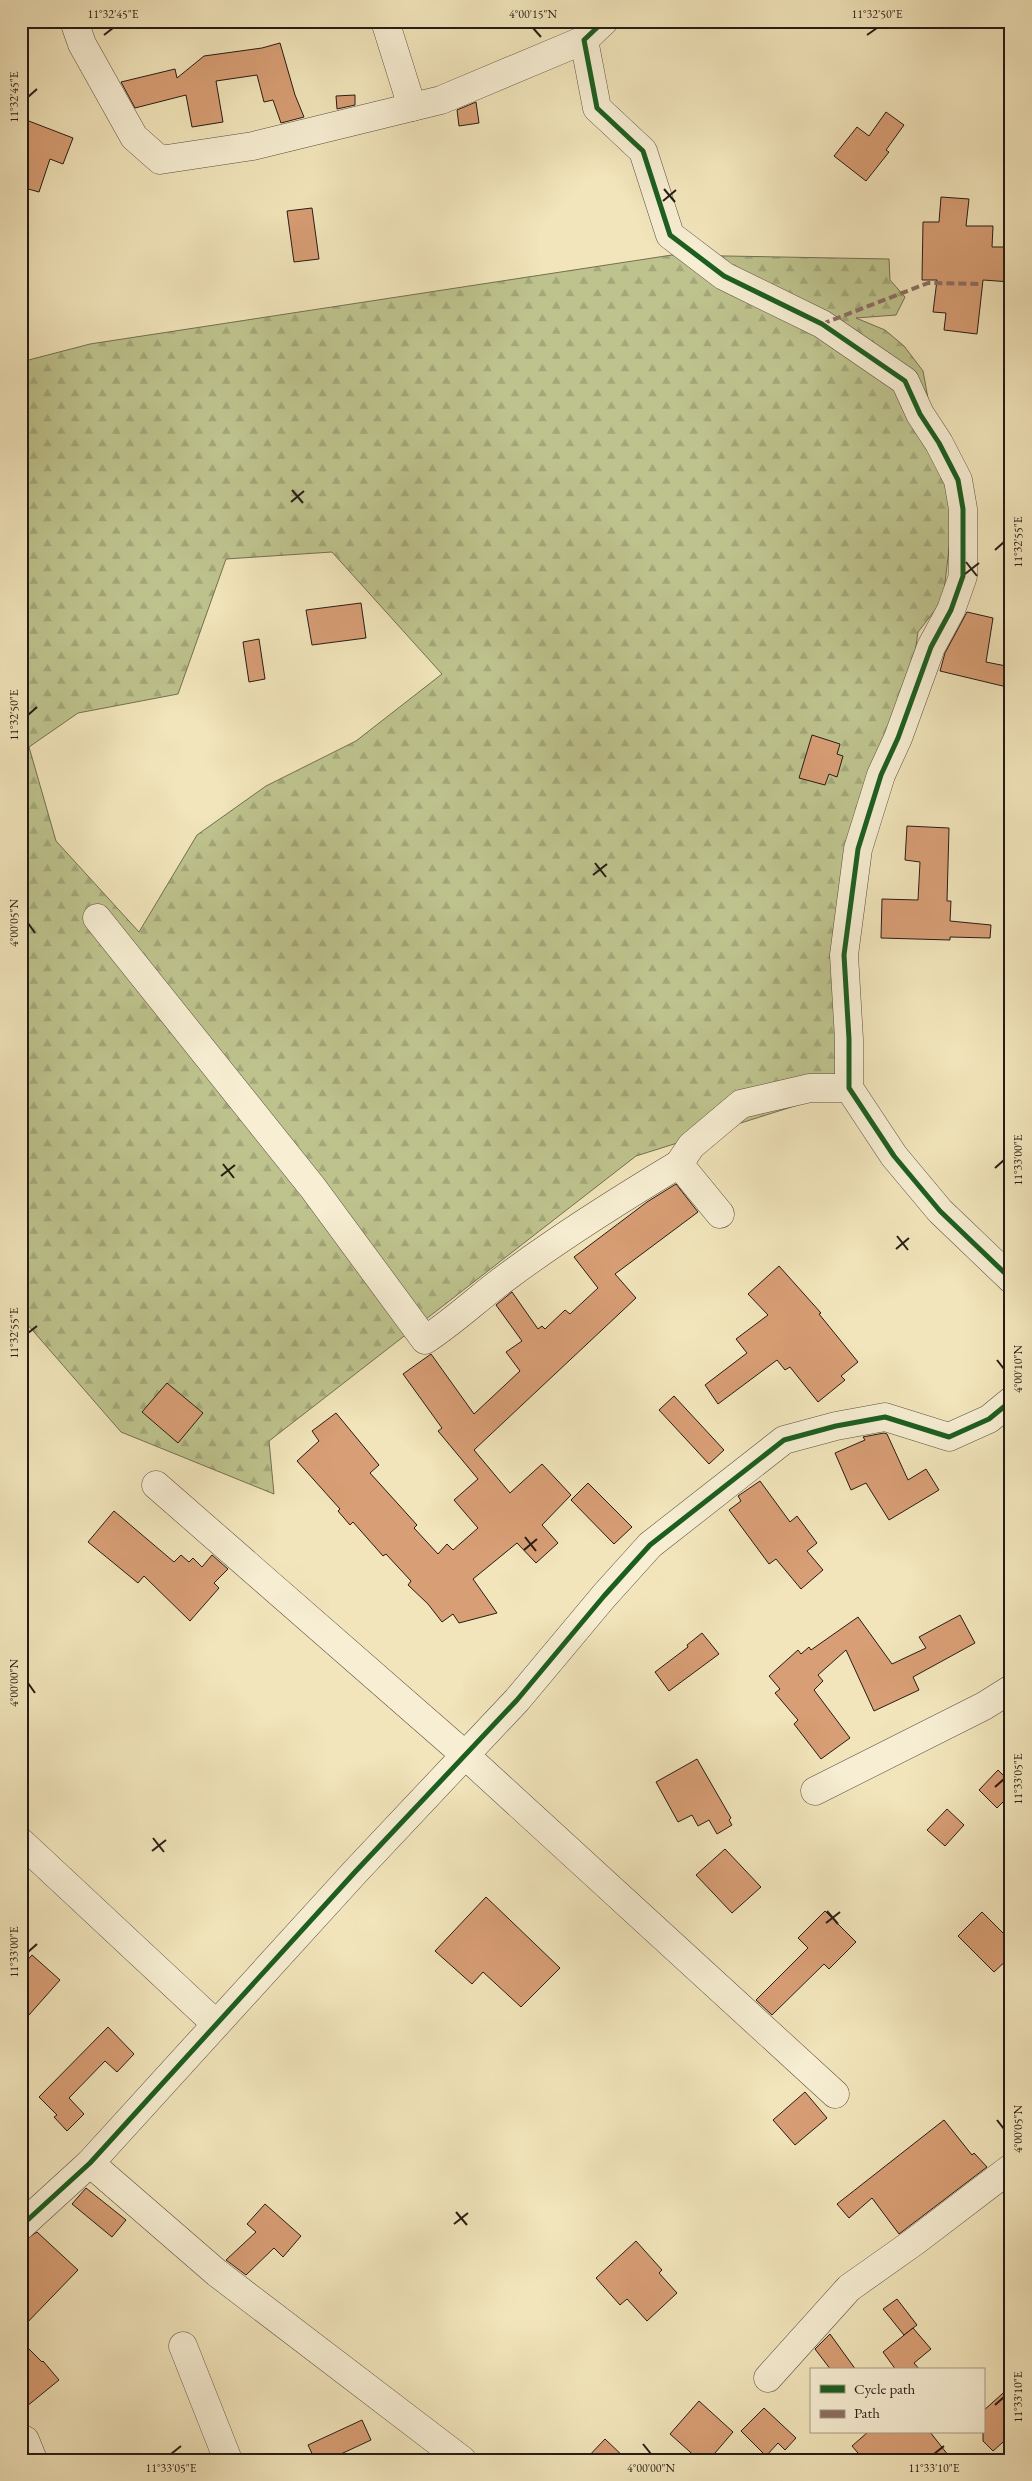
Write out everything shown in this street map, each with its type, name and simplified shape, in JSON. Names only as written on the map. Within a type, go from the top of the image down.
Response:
[{"type":"street","points":[[74,21],[82,44],[134,137],[160,160],[253,146],[441,100],[584,40],[604,21]]},
{"type":"street","points":[[385,21],[412,107]]},
{"type":"street","points":[[584,40],[597,108],[643,152],[670,235],[724,276],[822,324],[905,381],[920,414],[939,443],[958,480],[963,509],[963,576],[951,610],[931,647],[898,738],[881,775],[858,849],[844,954],[849,1039],[849,1088],[894,1156],[940,1211],[1011,1279]]},
{"type":"street","points":[[98,918],[313,1188],[426,1340],[451,1324],[527,1262],[608,1206],[680,1164],[691,1146],[741,1104],[810,1088],[849,1088]]},
{"type":"street","points":[[680,1164],[720,1214]]},
{"type":"street","points":[[21,2226],[90,2163],[516,1700],[604,1596],[650,1546],[784,1440],[836,1426],[885,1417],[949,1437],[989,1419],[1011,1401]]},
{"type":"street","points":[[156,1485],[465,1755],[835,2094]]},
{"type":"street","points":[[815,1792],[984,1706],[1011,1689]]},
{"type":"street","points":[[21,1842],[216,2024]]},
{"type":"street","points":[[90,2163],[217,2273],[462,2460]]},
{"type":"street","points":[[768,2378],[848,2288],[914,2242],[1011,2168]]},
{"type":"street","points":[[183,2346],[228,2460]]},
{"type":"green space","points":[[672,255],[889,259],[890,280],[905,297],[896,315],[856,318],[885,330],[904,346],[923,371],[929,404],[966,470],[950,540],[943,600],[918,632],[901,748],[834,952],[855,1087],[636,1156],[269,1441],[274,1494],[121,1432],[21,1317],[21,362],[90,344]],"holes":[[[332,552],[442,674],[356,741],[266,786],[197,835],[139,932],[56,841],[29,747],[78,713],[178,694],[226,559]]]},
{"type":"building","points":[[280,43],[295,95],[304,117],[281,123],[273,100],[264,102],[257,75],[216,81],[223,122],[192,127],[186,95],[135,108],[121,82],[175,69],[177,78],[204,56],[262,48]]},
{"type":"building","points":[[355,95],[355,105],[337,109],[336,96]]},
{"type":"building","points":[[476,102],[479,123],[459,126],[457,110]]},
{"type":"building","points":[[886,112],[904,125],[886,150],[889,152],[866,181],[834,156],[857,127],[869,136]]},
{"type":"building","points":[[21,118],[73,138],[63,164],[50,159],[39,192],[21,187]]},
{"type":"building","points":[[941,197],[969,199],[966,226],[993,226],[992,247],[1011,247],[1011,282],[983,280],[977,334],[944,330],[946,313],[933,312],[937,280],[922,280],[923,222],[939,222]]},
{"type":"building","points":[[312,208],[319,259],[294,262],[287,211]]},
{"type":"building","points":[[361,603],[366,638],[312,645],[306,610]]},
{"type":"building","points":[[967,612],[993,618],[986,662],[1011,667],[1011,688],[940,671],[945,653]]},
{"type":"building","points":[[259,639],[265,679],[249,682],[243,642]]},
{"type":"building","points":[[812,735],[840,744],[837,754],[843,756],[837,777],[829,774],[825,785],[799,778]]},
{"type":"building","points":[[907,826],[949,828],[947,901],[951,901],[950,921],[991,925],[990,938],[950,937],[950,940],[881,938],[882,899],[918,900],[920,862],[905,860]]},
{"type":"building","points":[[676,1184],[698,1212],[615,1274],[636,1298],[474,1450],[510,1493],[542,1464],[571,1495],[542,1525],[558,1543],[536,1563],[517,1543],[473,1579],[497,1613],[459,1623],[453,1614],[442,1622],[428,1604],[408,1585],[411,1581],[386,1554],[383,1556],[353,1522],[350,1525],[338,1511],[340,1509],[297,1461],[319,1441],[312,1431],[336,1413],[379,1465],[370,1473],[417,1525],[414,1528],[438,1554],[447,1544],[453,1550],[478,1528],[454,1500],[478,1479],[438,1431],[442,1428],[403,1374],[431,1354],[474,1414],[520,1371],[506,1352],[522,1341],[496,1305],[512,1292],[538,1329],[542,1326],[545,1329],[565,1310],[570,1314],[598,1288],[574,1257],[647,1202]]},
{"type":"building","points":[[779,1266],[821,1313],[819,1314],[858,1362],[841,1376],[845,1380],[818,1402],[790,1367],[785,1370],[777,1360],[718,1404],[705,1385],[747,1353],[736,1339],[768,1315],[748,1294]]},
{"type":"building","points":[[167,1383],[203,1413],[178,1443],[142,1412]]},
{"type":"building","points":[[674,1396],[724,1450],[709,1464],[659,1410]]},
{"type":"building","points":[[887,1434],[908,1480],[926,1469],[939,1490],[889,1520],[866,1483],[851,1490],[835,1453],[865,1440],[863,1437]]},
{"type":"building","points":[[760,1481],[790,1522],[797,1516],[817,1543],[807,1551],[823,1570],[801,1589],[776,1559],[769,1564],[729,1510],[741,1501],[738,1496]]},
{"type":"building","points":[[588,1483],[632,1527],[614,1544],[571,1500]]},
{"type":"building","points":[[114,1511],[174,1562],[181,1555],[189,1562],[193,1558],[202,1567],[212,1555],[228,1569],[214,1583],[219,1588],[190,1621],[144,1576],[138,1583],[88,1542]]},
{"type":"building","points":[[960,1615],[975,1643],[913,1677],[919,1690],[874,1711],[846,1650],[818,1675],[823,1681],[814,1690],[850,1738],[821,1759],[794,1724],[798,1720],[775,1693],[780,1689],[769,1676],[798,1650],[801,1654],[809,1647],[811,1650],[858,1617],[892,1664],[926,1648],[919,1637]]},
{"type":"building","points":[[702,1633],[719,1654],[669,1691],[655,1672],[688,1647],[687,1645]]},
{"type":"building","points":[[697,1759],[731,1818],[729,1820],[732,1825],[717,1834],[709,1820],[698,1826],[692,1815],[678,1822],[656,1782]]},
{"type":"building","points":[[998,1770],[1011,1783],[1011,1794],[997,1808],[979,1790]]},
{"type":"building","points":[[947,1809],[964,1825],[945,1846],[927,1830]]},
{"type":"building","points":[[725,1849],[761,1887],[732,1913],[696,1875]]},
{"type":"building","points":[[486,1897],[560,1968],[521,2007],[483,1972],[472,1984],[435,1951]]},
{"type":"building","points":[[825,1911],[856,1942],[829,1969],[824,1964],[772,2015],[756,2000],[808,1948],[798,1938]]},
{"type":"building","points":[[982,1912],[1011,1941],[1011,1956],[994,1972],[958,1936]]},
{"type":"building","points":[[32,1955],[60,1980],[21,2024],[21,1967]]},
{"type":"building","points":[[108,2027],[134,2054],[117,2072],[105,2061],[69,2098],[84,2114],[67,2131],[54,2117],[57,2115],[39,2097]]},
{"type":"building","points":[[805,2092],[827,2118],[795,2145],[773,2120]]},
{"type":"building","points":[[944,2120],[972,2155],[974,2153],[987,2167],[899,2234],[872,2198],[849,2218],[837,2204]]},
{"type":"building","points":[[86,2188],[126,2220],[112,2237],[72,2204]]},
{"type":"building","points":[[265,2204],[301,2236],[283,2257],[274,2248],[246,2275],[226,2260],[256,2232],[247,2224]]},
{"type":"building","points":[[37,2232],[78,2270],[21,2329],[21,2242]]},
{"type":"building","points":[[636,2241],[662,2270],[659,2273],[677,2293],[647,2321],[627,2299],[620,2305],[596,2278]]},
{"type":"building","points":[[897,2299],[917,2325],[904,2335],[883,2309]]},
{"type":"building","points":[[913,2328],[931,2349],[914,2363],[918,2368],[895,2368],[883,2352]]},
{"type":"building","points":[[830,2334],[855,2368],[829,2368],[815,2349]]},
{"type":"building","points":[[21,2341],[43,2361],[59,2380],[21,2411]]},
{"type":"building","points":[[1011,2386],[1011,2435],[993,2451],[983,2441],[984,2410]]},
{"type":"building","points":[[699,2401],[733,2432],[709,2460],[699,2460],[670,2434]]},
{"type":"building","points":[[764,2408],[796,2438],[785,2450],[778,2443],[766,2456],[741,2431]]},
{"type":"building","points":[[362,2420],[371,2440],[328,2460],[315,2460],[308,2445]]},
{"type":"building","points":[[866,2434],[932,2434],[952,2460],[864,2460],[852,2446]]},
{"type":"building","points":[[605,2439],[627,2460],[585,2460]]},
{"type":"marked path","points":[[822,324],[928,283],[982,284]]},
{"type":"cycle path","points":[[604,21],[584,40],[597,108],[643,151],[670,235],[724,276],[822,324],[905,381],[920,414],[939,443],[958,480],[963,509],[963,576],[951,610],[931,647],[898,738],[881,775],[858,849],[844,955],[849,1039],[849,1088],[894,1156],[940,1211],[1011,1279]]},
{"type":"cycle path","points":[[21,2226],[90,2163],[355,1872],[517,1700],[604,1596],[650,1545],[784,1440],[836,1426],[885,1417],[949,1437],[989,1419],[1011,1401]]}]
